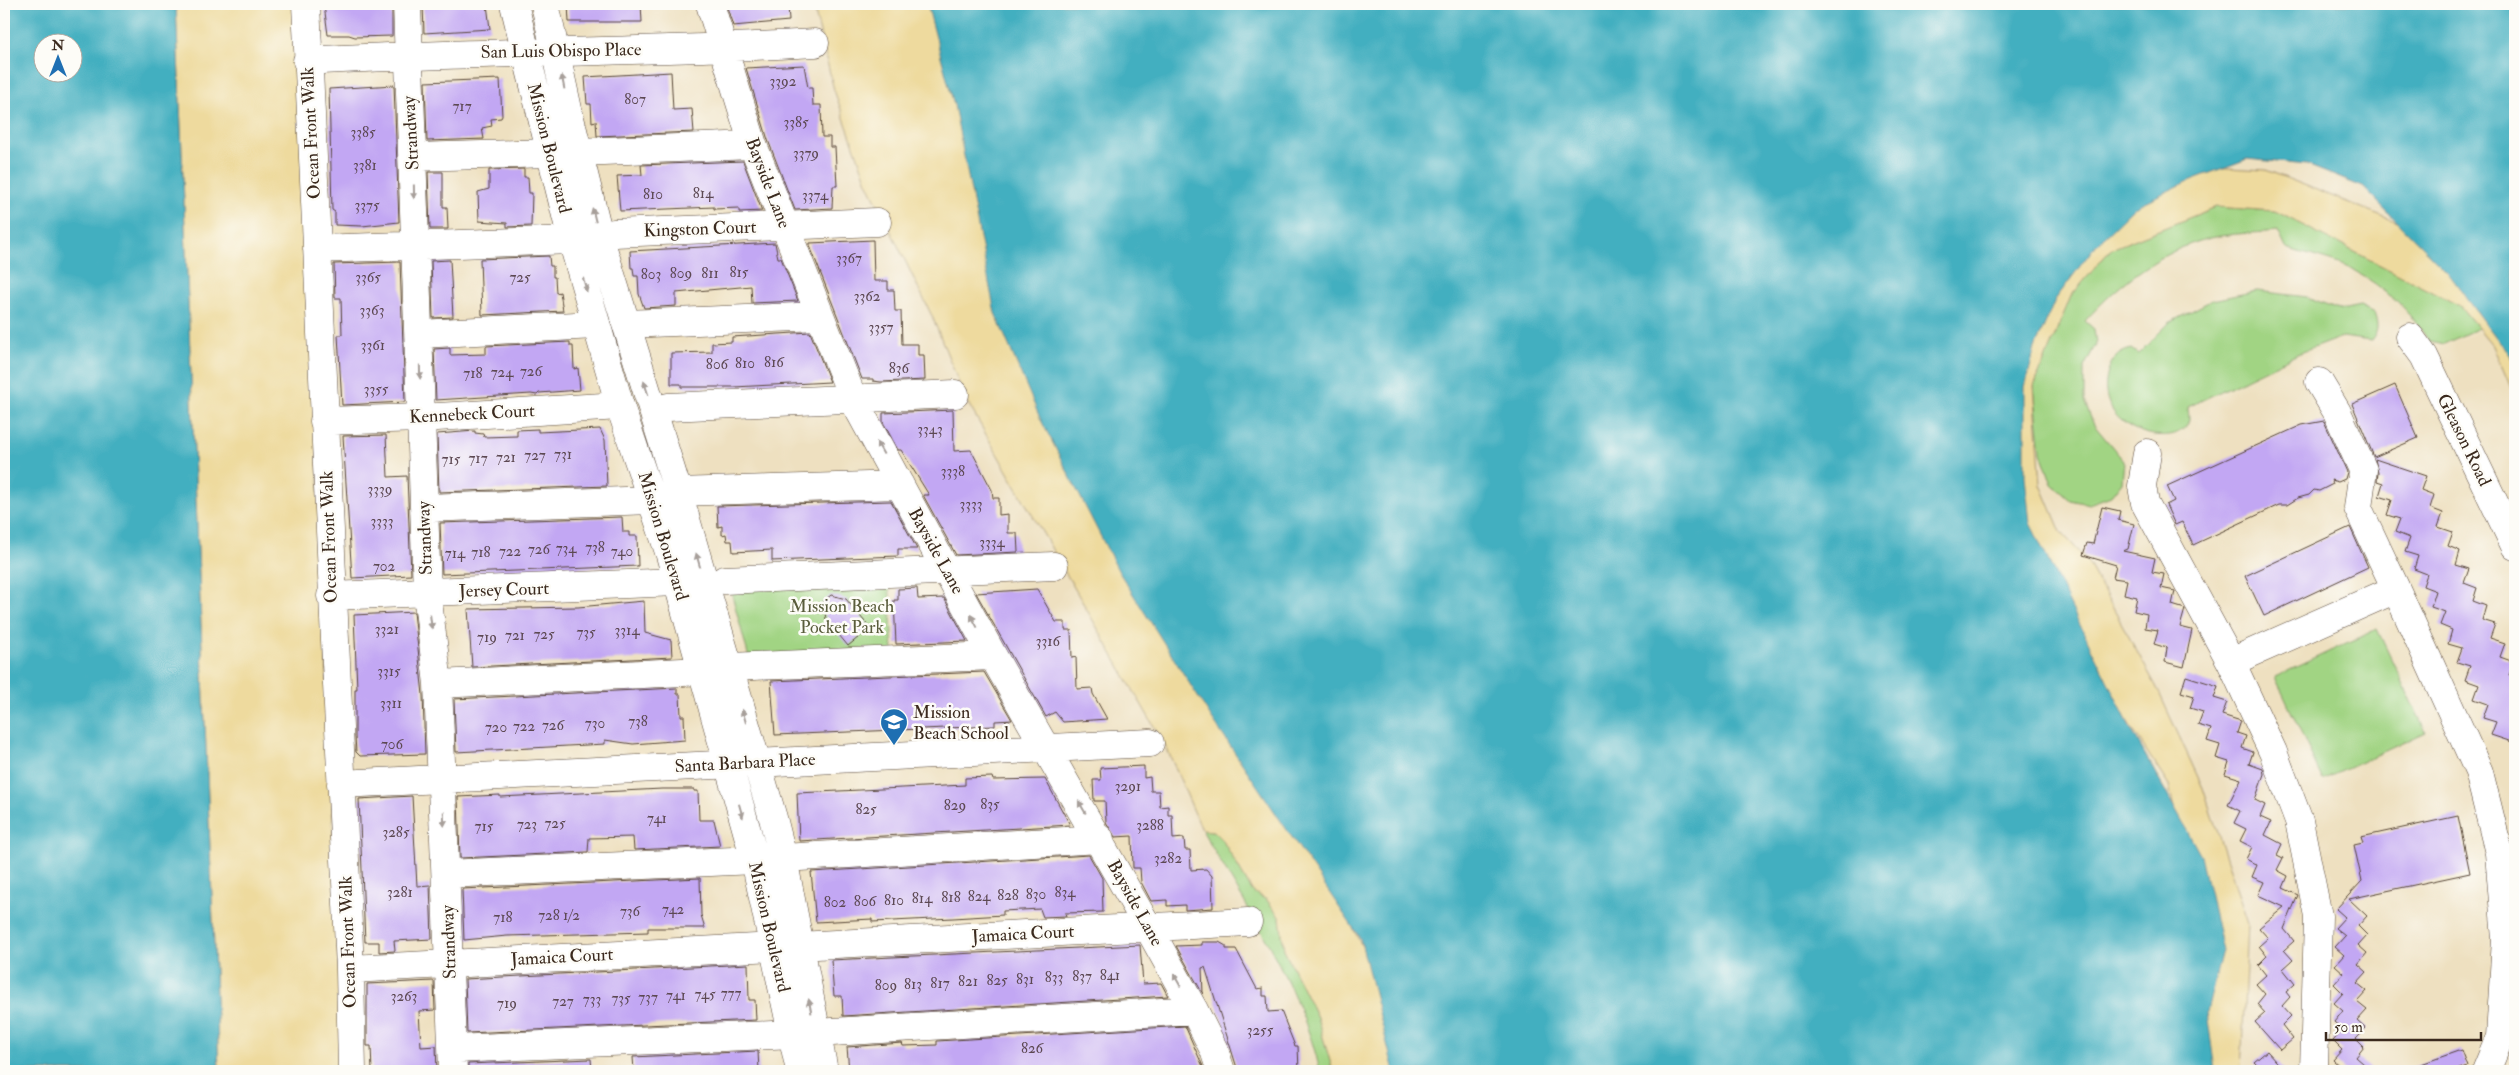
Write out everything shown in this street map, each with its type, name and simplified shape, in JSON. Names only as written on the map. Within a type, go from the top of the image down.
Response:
[{"type":"street","name":"Ocean Front Walk","points":[[306,4],[331,596],[350,969],[352,1071]]},
{"type":"street","name":"Strandway","points":[[407,4],[407,55],[414,157],[420,418],[427,593],[438,684],[453,1060]]},
{"type":"street","name":"Mission Boulevard","points":[[514,4],[549,153],[620,406],[666,496],[678,582],[757,763],[783,858],[787,946]]},
{"type":"street","name":"Mission Boulevard","points":[[545,4],[578,152],[600,239],[626,324],[666,496],[716,669],[727,764],[755,860],[787,946],[805,1033],[824,1071]]},
{"type":"street","name":"Bayside Lane","points":[[710,4],[753,145],[853,399],[993,656],[1100,839],[1148,926],[1194,1010],[1214,1050],[1221,1071]]},
{"type":"street","name":"San Luis Obispo Place","points":[[307,61],[407,55],[723,49],[815,44]]},
{"type":"street","points":[[578,152],[753,145]]},
{"type":"street","points":[[414,157],[549,153]]},
{"type":"street","name":"Kingston Court","points":[[614,233],[877,222]]},
{"type":"street","points":[[317,249],[572,240]]},
{"type":"street","points":[[626,324],[820,316]]},
{"type":"street","points":[[419,334],[596,325]]},
{"type":"street","name":"Gleason Road","points":[[2410,337],[2424,356],[2515,546]]},
{"type":"street","points":[[2319,382],[2337,412],[2363,470],[2358,508],[2479,772],[2499,852],[2506,939],[2500,1037],[2486,1071]]},
{"type":"street","points":[[668,406],[955,394]]},
{"type":"street","name":"Kennebeck Court","points":[[324,421],[420,418],[620,406]]},
{"type":"street","points":[[2148,453],[2142,486],[2145,503],[2231,662],[2272,752],[2299,820],[2318,916],[2314,1071]]},
{"type":"street","points":[[425,508],[900,485]]},
{"type":"street","points":[[724,580],[1054,566]]},
{"type":"street","name":"Jersey Court","points":[[331,596],[678,582]]},
{"type":"street","points":[[2231,662],[2396,589]]},
{"type":"street","points":[[438,684],[993,656]]},
{"type":"street","name":"Santa Barbara Place","points":[[341,784],[1150,743]]},
{"type":"street","points":[[783,858],[1100,839]]},
{"type":"street","points":[[446,874],[755,860]]},
{"type":"street","name":"Jamaica Court","points":[[350,969],[450,962],[1248,922]]},
{"type":"street","points":[[453,1060],[805,1033],[1194,1010]]},
{"type":"street","name":"Mission Boulevard","points":[[800,1071],[805,1033]]},
{"type":"green space","points":[[2216,207],[2275,211],[2460,306],[2478,328],[2444,344],[2429,341],[2405,310],[2376,284],[2345,266],[2286,248],[2278,231],[2220,236],[2181,248],[2146,267],[2129,279],[2085,321],[2094,329],[2096,344],[2084,367],[2084,401],[2094,425],[2124,461],[2122,482],[2111,496],[2089,504],[2070,500],[2052,484],[2041,453],[2034,386],[2071,296],[2111,249]]},
{"type":"green space","points":[[2257,291],[2307,297],[2341,310],[2360,306],[2374,313],[2377,331],[2371,341],[2342,337],[2300,353],[2188,407],[2189,419],[2183,429],[2171,435],[2156,435],[2140,431],[2124,423],[2112,410],[2106,393],[2108,372],[2113,360],[2122,352],[2131,349],[2138,354],[2169,323],[2212,300]]},
{"type":"green space","name":"Mission Beach Pocket Park","points":[[889,577],[893,652],[749,658],[729,584]]},
{"type":"green space","points":[[2377,629],[2426,732],[2323,780],[2275,677]]},
{"type":"green space","points":[[1202,830],[1213,831],[1223,841],[1253,892],[1267,900],[1280,917],[1284,950],[1317,1017],[1333,1071],[1320,1071],[1300,1008],[1286,978]]},
{"type":"sand","points":[[176,4],[299,4],[343,1071],[219,1071]]},
{"type":"sand","points":[[813,4],[947,4],[1286,795],[1375,972],[1432,1071],[1333,1071],[1317,1017],[1284,950],[1280,917],[1267,900],[1253,892],[1223,841],[1213,831],[1202,830],[1167,749],[965,398],[932,316],[867,182],[834,90]]},
{"type":"sand","points":[[2166,165],[2266,170],[2511,267],[2515,271],[2515,397],[2493,346],[2460,306],[2275,211],[2216,207],[2111,249],[2071,296],[2034,386],[2041,485],[2061,532],[2086,559],[2156,686],[2203,788],[2248,924],[2241,1071],[2177,1071],[2196,905],[2169,786],[2097,674],[2012,490],[2037,259]]},
{"type":"water","points":[[4,4],[176,4],[219,1071],[4,1071]]},
{"type":"water","points":[[927,4],[2515,4],[2515,363],[2449,274],[2363,187],[2307,165],[2247,159],[2191,180],[2136,206],[2095,246],[2055,300],[2035,348],[2025,387],[2025,477],[2030,523],[2131,729],[2201,856],[2222,950],[2207,1012],[2215,1071],[1394,1071],[1360,938],[1212,719],[1119,572],[1040,418],[995,313],[954,105]]},
{"type":"building","points":[[392,4],[392,36],[355,37],[349,35],[328,35],[324,5]]},
{"type":"building","points":[[423,4],[487,4],[490,29],[424,33]]},
{"type":"building","points":[[568,4],[641,4],[642,22],[569,22]]},
{"type":"building","points":[[726,4],[788,4],[789,21],[733,26]]},
{"type":"building","points":[[804,65],[808,88],[812,88],[813,105],[821,105],[822,137],[830,137],[830,147],[835,147],[837,186],[833,186],[832,208],[795,210],[768,140],[746,68]]},
{"type":"building","points":[[671,72],[673,110],[692,109],[694,132],[597,136],[596,121],[592,122],[591,104],[587,104],[585,77]]},
{"type":"building","points":[[500,79],[502,116],[501,118],[491,119],[492,126],[482,128],[484,139],[427,141],[425,82]]},
{"type":"building","points":[[394,85],[399,222],[362,226],[335,225],[335,212],[332,210],[329,89]]},
{"type":"building","points":[[743,161],[762,211],[739,212],[739,208],[714,209],[714,207],[620,211],[617,176],[642,175],[641,165]]},
{"type":"building","points":[[524,169],[524,177],[528,177],[529,193],[532,193],[531,226],[507,227],[507,223],[479,221],[478,192],[489,189],[489,170]]},
{"type":"building","points":[[428,172],[443,172],[443,207],[447,207],[448,229],[430,229]]},
{"type":"building","points":[[873,240],[874,281],[888,281],[888,290],[894,290],[895,311],[901,311],[902,344],[918,344],[918,355],[924,355],[925,380],[881,382],[873,381],[873,379],[862,379],[810,246],[810,243]]},
{"type":"building","points":[[775,243],[778,258],[781,258],[798,301],[752,303],[751,286],[676,293],[676,306],[644,308],[639,294],[638,276],[634,276],[633,268],[631,268],[630,251]]},
{"type":"building","points":[[549,256],[550,266],[553,266],[556,293],[560,292],[563,311],[482,315],[480,259]]},
{"type":"building","points":[[450,260],[453,317],[433,318],[431,261]]},
{"type":"building","points":[[400,262],[405,402],[342,405],[338,335],[342,335],[341,298],[335,298],[334,264]]},
{"type":"building","points":[[810,332],[830,382],[734,387],[681,387],[681,384],[671,384],[671,353],[712,352],[712,343],[732,342],[732,337]]},
{"type":"building","points":[[570,342],[570,346],[573,346],[574,369],[578,368],[580,390],[539,393],[537,395],[436,400],[434,349],[450,348],[450,355],[486,354],[486,346]]},
{"type":"building","points":[[2395,385],[2418,438],[2374,457],[2352,404]]},
{"type":"building","points":[[953,410],[954,451],[971,450],[992,490],[993,498],[999,498],[999,515],[1008,514],[1008,533],[1017,533],[1018,552],[956,555],[923,495],[929,495],[901,450],[898,450],[883,422],[883,413]]},
{"type":"building","points":[[2324,421],[2347,472],[2345,479],[2338,482],[2331,480],[2333,484],[2319,491],[2314,490],[2309,495],[2298,498],[2287,505],[2279,505],[2193,545],[2182,522],[2175,525],[2166,505],[2174,501],[2167,486],[2302,425]]},
{"type":"building","points":[[538,429],[538,432],[600,429],[605,440],[607,486],[439,492],[437,434],[475,431],[475,433],[483,434],[484,437],[517,436],[517,430]]},
{"type":"building","points":[[386,435],[388,477],[407,476],[411,575],[352,578],[343,436]]},
{"type":"building","points":[[2375,459],[2426,476],[2421,490],[2434,495],[2430,508],[2443,513],[2438,527],[2453,532],[2448,546],[2460,551],[2456,565],[2469,569],[2464,583],[2477,588],[2473,601],[2486,606],[2482,620],[2495,624],[2490,638],[2505,643],[2500,657],[2514,662],[2509,675],[2515,677],[2515,743],[2491,735],[2496,722],[2483,718],[2488,704],[2474,699],[2479,685],[2465,680],[2470,666],[2457,662],[2462,648],[2448,644],[2452,630],[2440,625],[2445,612],[2431,607],[2436,591],[2423,586],[2427,574],[2414,569],[2418,556],[2405,552],[2410,538],[2395,532],[2400,519],[2387,515],[2392,500],[2379,496],[2383,483],[2377,481],[2378,472]]},
{"type":"building","points":[[891,501],[917,549],[898,549],[898,556],[772,561],[772,550],[733,552],[732,541],[727,541],[726,534],[722,535],[722,526],[718,527],[717,506]]},
{"type":"building","points":[[2102,507],[2120,511],[2118,520],[2134,524],[2128,549],[2123,551],[2155,558],[2152,572],[2164,574],[2161,588],[2175,591],[2172,605],[2185,609],[2180,627],[2192,630],[2184,667],[2165,662],[2167,648],[2154,644],[2158,630],[2145,628],[2147,614],[2134,611],[2137,597],[2124,594],[2127,580],[2113,578],[2116,565],[2083,555],[2087,543],[2093,544]]},
{"type":"building","points":[[622,517],[623,532],[629,532],[629,536],[637,536],[638,566],[442,574],[440,523]]},
{"type":"building","points":[[2350,527],[2368,567],[2264,616],[2245,576]]},
{"type":"building","points":[[917,588],[918,599],[944,598],[967,641],[896,644],[894,600],[898,600],[898,589]]},
{"type":"building","points":[[1037,589],[1056,622],[1065,622],[1065,630],[1071,630],[1072,658],[1076,657],[1077,689],[1092,688],[1093,694],[1107,719],[1063,722],[1055,712],[1046,717],[976,593]]},
{"type":"building","points":[[831,595],[846,599],[870,628],[848,646],[826,619],[823,602]]},
{"type":"building","points":[[644,601],[645,633],[671,640],[672,657],[472,667],[468,609],[578,607]]},
{"type":"building","points":[[414,612],[423,695],[425,754],[360,756],[356,752],[355,737],[355,689],[357,689],[354,615]]},
{"type":"building","points":[[984,672],[1012,720],[995,721],[995,726],[775,735],[771,681]]},
{"type":"building","points":[[2186,676],[2218,686],[2214,698],[2227,702],[2222,715],[2241,721],[2237,733],[2246,736],[2242,748],[2253,752],[2249,764],[2263,769],[2264,774],[2255,800],[2265,805],[2260,817],[2271,822],[2265,835],[2282,844],[2277,855],[2283,858],[2277,870],[2288,876],[2283,888],[2298,895],[2284,929],[2294,941],[2284,950],[2293,960],[2283,969],[2295,984],[2286,992],[2290,997],[2282,1006],[2291,1016],[2282,1025],[2293,1039],[2280,1050],[2255,1022],[2265,1013],[2257,1004],[2265,994],[2256,984],[2266,975],[2258,965],[2267,956],[2259,946],[2268,938],[2259,928],[2284,907],[2258,895],[2264,882],[2252,877],[2257,865],[2246,859],[2252,847],[2240,841],[2246,829],[2234,823],[2240,811],[2228,805],[2241,779],[2225,774],[2229,762],[2216,758],[2220,745],[2207,741],[2211,729],[2198,725],[2203,712],[2190,708],[2194,696],[2181,692]]},
{"type":"building","points":[[677,688],[677,694],[680,694],[681,716],[684,716],[685,740],[633,744],[605,740],[605,744],[456,752],[454,699]]},
{"type":"building","points":[[1144,766],[1144,778],[1150,777],[1151,791],[1159,791],[1160,807],[1168,806],[1168,815],[1172,815],[1173,839],[1184,838],[1185,850],[1190,850],[1191,870],[1206,869],[1212,876],[1213,908],[1185,910],[1185,905],[1167,906],[1167,900],[1151,901],[1141,882],[1140,868],[1133,868],[1132,836],[1115,837],[1106,822],[1105,801],[1094,801],[1093,780],[1101,780],[1100,768]]},
{"type":"building","points":[[992,777],[993,780],[1045,779],[1070,825],[799,841],[797,793],[965,785],[965,778]]},
{"type":"building","points":[[694,789],[694,791],[698,791],[699,820],[714,820],[720,846],[634,850],[633,837],[589,838],[588,852],[460,858],[458,797],[500,795],[500,797]]},
{"type":"building","points":[[412,796],[417,886],[430,885],[432,939],[394,941],[395,951],[379,952],[379,942],[365,942],[359,799]]},
{"type":"building","points":[[2458,816],[2470,873],[2349,899],[2367,916],[2358,926],[2367,935],[2358,945],[2367,953],[2358,964],[2367,972],[2357,983],[2367,991],[2357,1002],[2367,1010],[2357,1021],[2366,1029],[2356,1039],[2364,1047],[2356,1057],[2372,1071],[2345,1071],[2333,1060],[2342,1050],[2333,1041],[2343,1030],[2334,1022],[2343,1011],[2334,1003],[2343,993],[2334,984],[2344,973],[2335,965],[2344,955],[2335,947],[2345,936],[2335,928],[2345,917],[2336,909],[2362,881],[2354,845],[2363,843],[2361,837]]},
{"type":"building","points":[[1089,855],[1102,878],[1103,912],[1065,913],[1066,916],[1043,917],[1040,909],[1003,911],[1003,915],[953,918],[872,922],[872,919],[816,922],[811,872]]},
{"type":"building","points":[[700,878],[701,915],[705,928],[648,928],[648,932],[507,936],[464,940],[462,889]]},
{"type":"building","points":[[1202,942],[1219,942],[1226,946],[1226,949],[1236,949],[1257,989],[1263,988],[1263,996],[1267,996],[1268,1012],[1281,1011],[1295,1046],[1298,1046],[1299,1071],[1238,1071],[1205,967],[1202,968],[1203,994],[1176,946],[1202,945]]},
{"type":"building","points":[[1140,945],[1143,984],[1161,983],[1168,996],[843,1016],[842,996],[834,996],[831,960]]},
{"type":"building","points":[[748,964],[749,1000],[755,1000],[756,1020],[467,1033],[465,979]]},
{"type":"building","points":[[434,981],[435,1010],[419,1011],[421,1047],[436,1046],[437,1071],[372,1071],[371,1046],[367,1046],[367,984]]},
{"type":"building","points":[[1185,1026],[1205,1071],[849,1071],[847,1047],[902,1043],[903,1046],[937,1045],[937,1041]]},
{"type":"building","points":[[2461,1050],[2467,1066],[2454,1071],[2408,1071],[2407,1069]]},
{"type":"building","points":[[758,1051],[759,1071],[634,1071],[633,1057]]},
{"type":"building","points":[[2267,1051],[2285,1071],[2263,1071],[2254,1062]]},
{"type":"building","points":[[591,1059],[592,1071],[468,1071],[468,1064]]},
{"type":"place","name":"Mission Beach School","points":[[894,746]]}]
